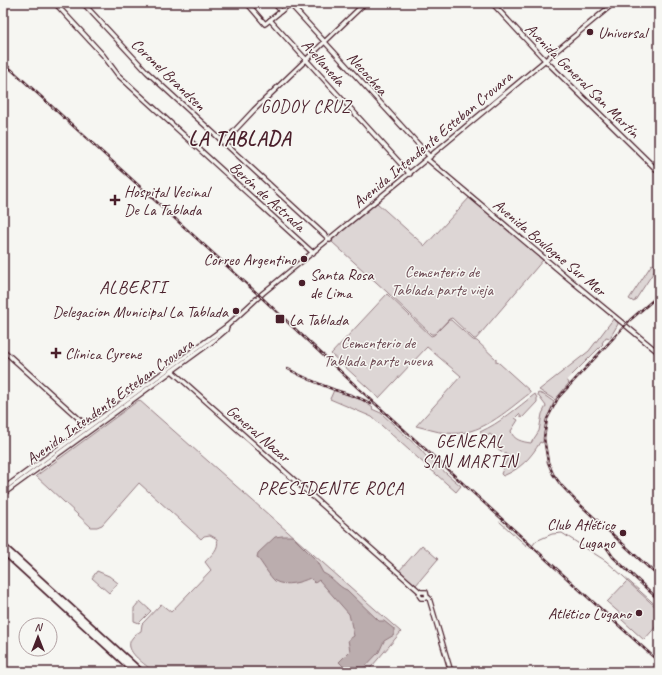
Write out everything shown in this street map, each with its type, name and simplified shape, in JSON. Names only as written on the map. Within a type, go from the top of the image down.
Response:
[{"type":"main road","points":[[3,546],[141,672]]},
{"type":"main road","points":[[3,551],[135,672]]},
{"type":"street","name":"Berón de Astrada","points":[[55,3],[103,55],[118,75],[313,253]]},
{"type":"street","name":"Coronel Brandsen","points":[[84,3],[147,72],[330,240]]},
{"type":"street","points":[[247,3],[265,24],[281,11],[274,3]]},
{"type":"street","points":[[224,143],[250,114],[365,3]]},
{"type":"street","name":"Avenida General San Martín","points":[[492,3],[546,61],[659,172]]},
{"type":"street","name":"Avenida Intendente Esteban Crovara","points":[[3,494],[227,326],[254,301],[410,174],[614,3]]},
{"type":"street","name":"Necochea","points":[[281,11],[290,4],[429,158]]},
{"type":"street","name":"Avellaneda","points":[[270,20],[410,174]]},
{"type":"street","name":"Avenida Boulogne Sur Mer","points":[[429,158],[568,278],[659,353]]},
{"type":"street","name":"Avenida Intendente Esteban Crovara","points":[[3,489],[172,371],[213,341],[226,330],[227,326]]},
{"type":"street","points":[[3,350],[89,428]]},
{"type":"street","name":"General Nazar","points":[[172,371],[420,592],[419,595],[421,598],[424,599],[427,596],[429,598],[451,672]]},
{"type":"green space","name":"Cementerio de Tablada parte vieja","points":[[470,197],[543,260],[476,339],[474,339],[452,318],[449,319],[435,334],[431,334],[332,242],[332,240],[377,203],[425,246]]},
{"type":"green space","points":[[652,264],[657,267],[634,302],[629,299]]},
{"type":"green space","name":"Cementerio de Tablada parte nueva","points":[[387,294],[431,336],[434,335],[449,320],[451,320],[473,340],[477,341],[496,359],[496,362],[530,391],[530,393],[491,422],[470,431],[446,433],[416,426],[461,376],[427,347],[379,398],[331,354]]},
{"type":"green space","points":[[614,318],[618,321],[618,324],[610,338],[606,337],[602,343],[603,344],[567,380],[569,383],[555,400],[539,390],[589,351]]},
{"type":"green space","points":[[334,390],[362,400],[373,408],[372,409],[381,413],[426,456],[461,486],[456,492],[372,417],[330,399]]},
{"type":"green space","points":[[539,393],[554,402],[546,421],[543,441],[542,443],[540,442],[533,453],[515,470],[503,476],[501,474],[509,456],[492,445],[496,439],[490,434],[485,438],[480,432],[501,420],[535,394],[537,402],[522,418],[519,414],[515,418],[518,420],[511,431],[514,437],[531,443],[539,431],[542,414],[546,406],[537,394]]},
{"type":"green space","points":[[139,400],[401,632],[367,672],[149,672],[149,668],[131,650],[130,641],[141,631],[142,624],[161,604],[171,612],[211,570],[205,562],[216,549],[218,543],[217,539],[210,535],[204,536],[201,539],[139,483],[102,525],[91,527],[36,476]]},
{"type":"green space","points":[[422,545],[438,559],[416,585],[414,585],[399,571]]},
{"type":"green space","points":[[97,571],[109,576],[118,583],[109,593],[92,578]]},
{"type":"green space","name":"Atlético Lugano","points":[[627,581],[659,610],[659,623],[644,640],[621,619],[623,616],[607,602]]},
{"type":"green space","points":[[140,601],[151,611],[139,623],[134,621],[134,608]]},
{"type":"shaded area","points":[[292,536],[316,560],[323,573],[347,590],[379,621],[384,621],[394,629],[394,635],[384,641],[379,652],[360,672],[341,672],[344,667],[339,662],[350,651],[348,640],[354,636],[349,614],[319,580],[315,583],[310,578],[288,584],[279,583],[273,579],[257,557],[258,553],[275,537]]},
{"type":"waterway","points":[[500,522],[529,548],[531,547]]},
{"type":"waterway","points":[[533,545],[536,541],[552,534],[562,533],[606,561],[659,608]]},
{"type":"railway","points":[[3,62],[659,662]]},
{"type":"railway","points":[[659,295],[630,320],[558,398],[547,419],[544,438],[548,462],[553,474],[561,485],[576,501],[659,577]]},
{"type":"railway","points":[[288,369],[317,383],[371,404]]},
{"type":"railway","points":[[605,545],[613,557],[659,600]]},
{"type":"place","name":"Universal","points":[[590,32]]},
{"type":"place","name":"Hospital Vecinal De La Tablada","points":[[115,200]]},
{"type":"place","name":"Correo Argentino","points":[[304,259]]},
{"type":"place","name":"Santa Rosa de Lima","points":[[302,283]]},
{"type":"place","name":"Delegacion Municipal La Tablada","points":[[236,311]]},
{"type":"place","name":"La Tablada","points":[[280,319]]},
{"type":"place","name":"Clinica Cyrene","points":[[56,353]]},
{"type":"place","name":"Club Atlético Lugano","points":[[623,533]]},
{"type":"place","name":"Atlético Lugano","points":[[639,613]]},
{"type":"district","name":"GODOY CRUZ","points":[[306,106]]},
{"type":"district","name":"LA TABLADA","points":[[240,138]]},
{"type":"district","name":"ALBERTI","points":[[133,287]]},
{"type":"district","name":"GENERAL SAN MARTIN","points":[[470,451]]},
{"type":"district","name":"PRESIDENTE ROCA","points":[[331,488]]}]
